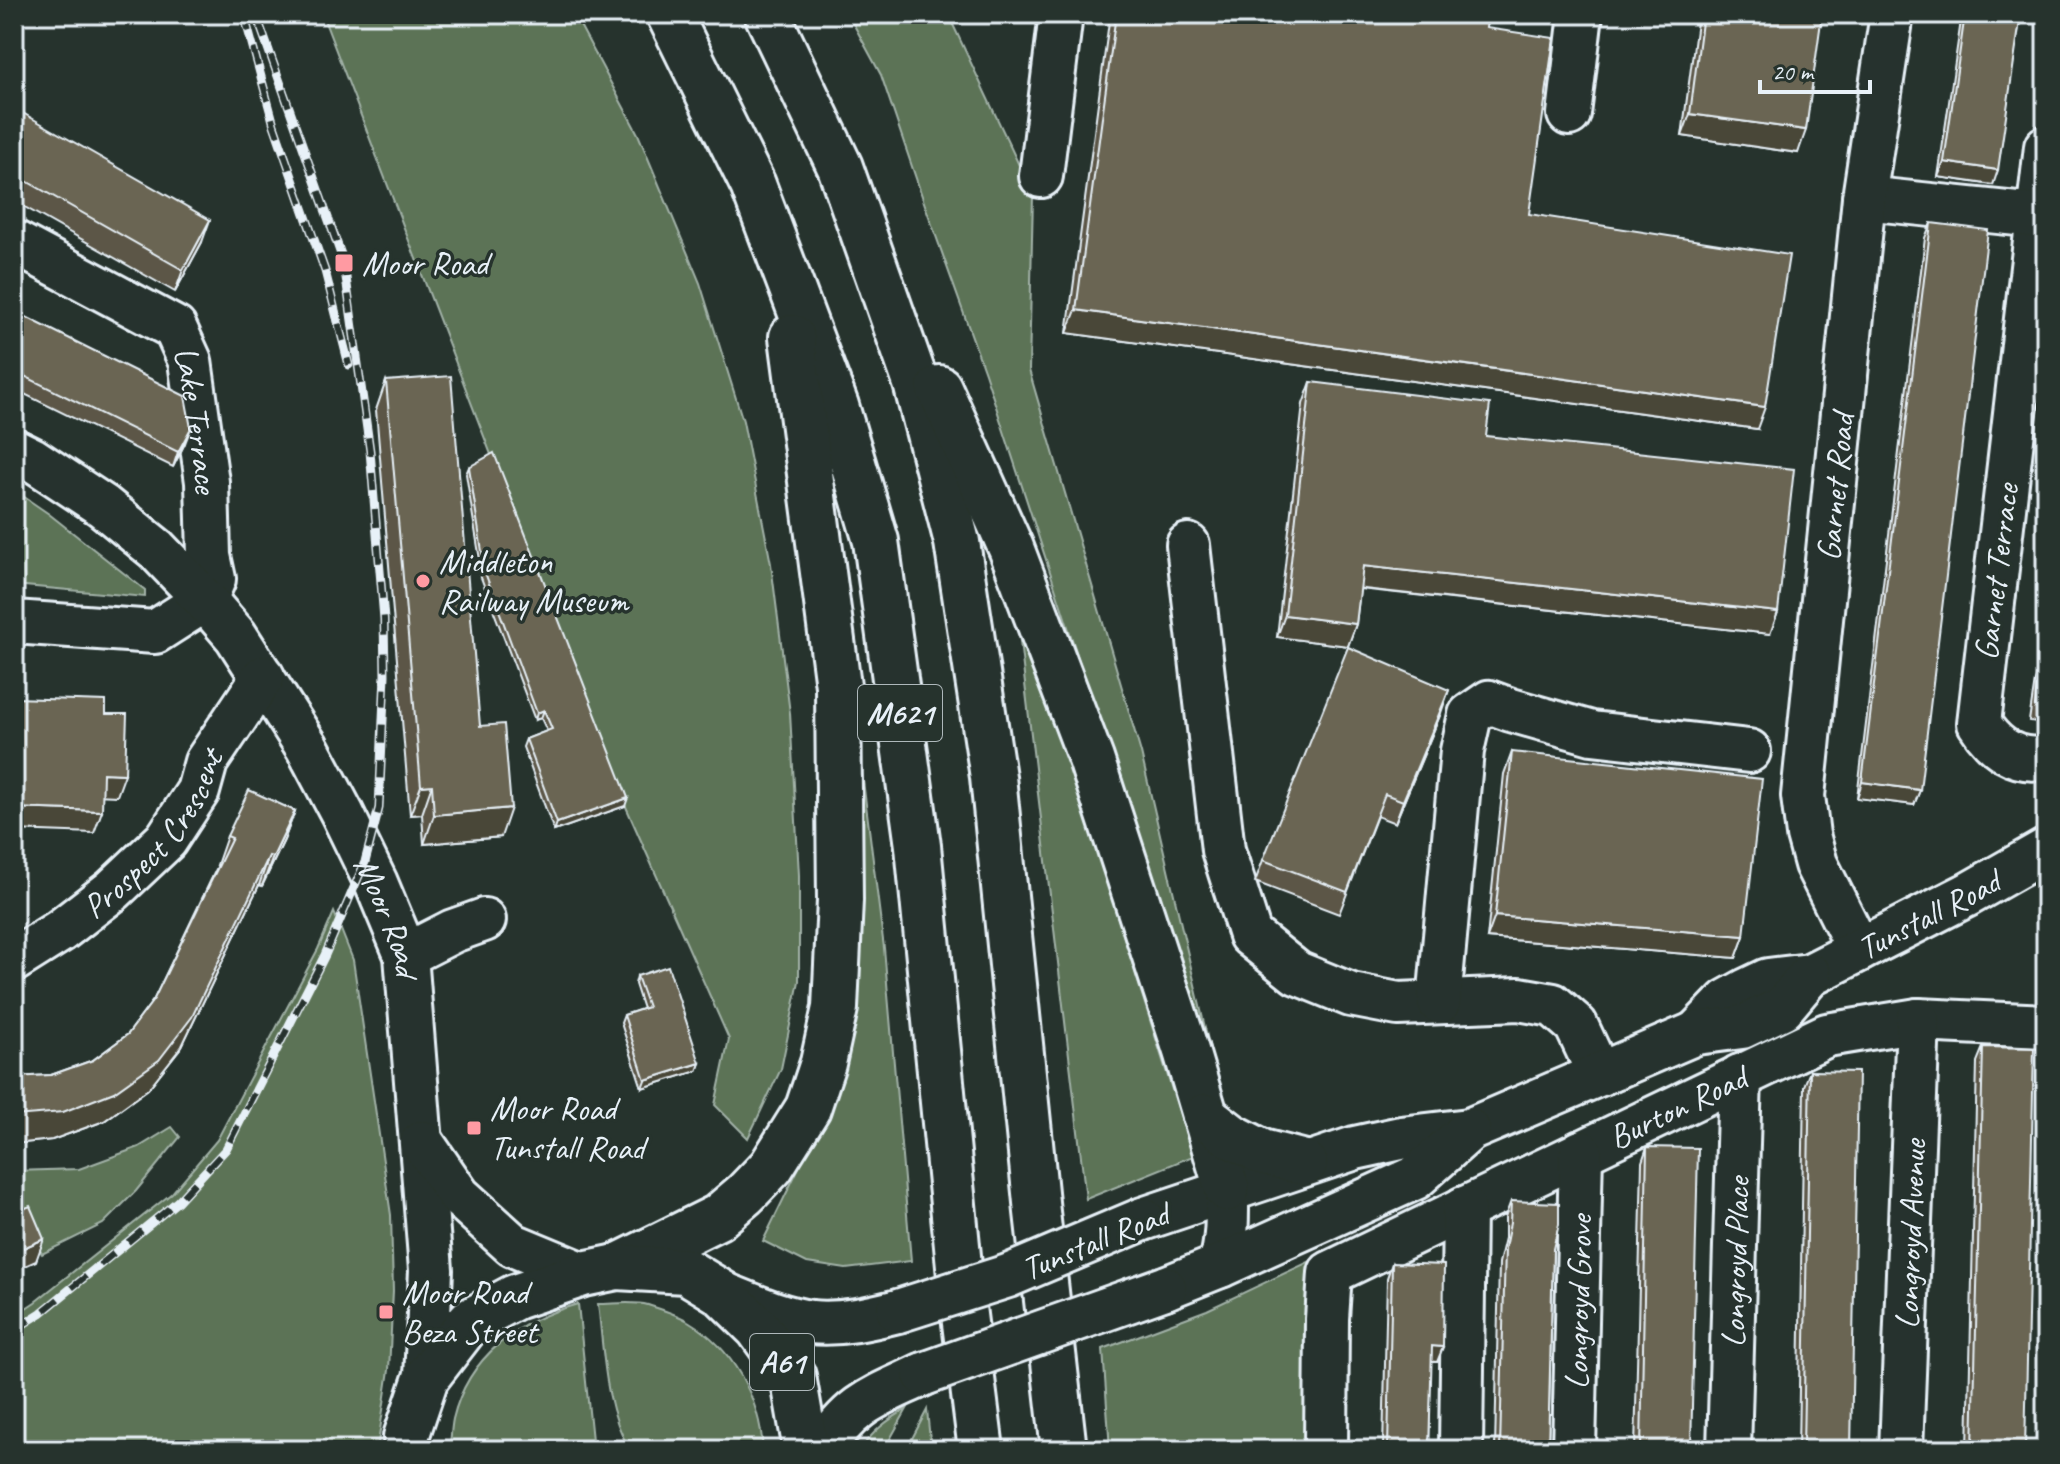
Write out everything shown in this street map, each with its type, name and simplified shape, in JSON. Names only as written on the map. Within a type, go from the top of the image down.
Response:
[{"type":"highway","name":"M621","points":[[669,14],[753,185],[836,406],[876,541],[918,846],[963,1307],[981,1450]]},
{"type":"highway","name":"M621","points":[[767,14],[840,167],[916,383],[957,542],[993,777],[1064,1450]]},
{"type":"highway","points":[[840,167],[1016,562],[1091,759],[1227,1189]]},
{"type":"highway","points":[[600,1270],[718,1217],[771,1167],[808,1108],[823,1063],[835,1008],[840,900],[838,686],[782,264]]},
{"type":"highway","points":[[1205,1116],[1231,1136],[1262,1152],[1305,1163]]},
{"type":"highway","name":"A61","points":[[407,1450],[406,1437],[426,1378],[470,1321],[515,1297],[600,1270],[686,1271],[722,1293],[758,1328],[793,1376],[806,1450]]},
{"type":"street","points":[[1041,176],[1061,14]]},
{"type":"street","points":[[1569,114],[1581,14]]},
{"type":"street","name":"Garnet Road","points":[[1859,950],[1816,864],[1808,835],[1803,796],[1864,198],[1892,14]]},
{"type":"street","name":"Garnet Terrace","points":[[2046,147],[2042,217],[1979,723],[1989,738],[2003,750],[2020,758],[2046,757]]},
{"type":"street","points":[[1864,198],[2042,217]]},
{"type":"street","name":"Lake Terrace","points":[[14,242],[175,328],[190,361],[207,482],[209,556],[214,579],[205,600]]},
{"type":"street","name":"Moor Road","points":[[14,450],[103,506],[156,549],[236,636],[307,747],[376,883],[406,955],[431,1270],[426,1378]]},
{"type":"street","points":[[1188,545],[1223,850],[1250,935],[1297,973],[1351,995],[1398,1004],[1519,999],[1553,1005],[1576,1025],[1599,1074]]},
{"type":"street","points":[[14,622],[155,632],[205,600]]},
{"type":"street","name":"Prospect Crescent","points":[[14,960],[60,931],[113,890],[166,840],[198,791],[206,762],[263,677]]},
{"type":"street","points":[[1439,1002],[1462,751],[1470,715],[1489,702],[1592,733],[1749,751]]},
{"type":"street","name":"Tunstall Road","points":[[722,1293],[767,1311],[812,1322],[856,1321],[1008,1276],[1143,1219],[1305,1163],[1401,1138],[1469,1130],[1696,1033],[1742,1027],[1782,1008],[1810,975],[1967,895],[2046,850]]},
{"type":"street","points":[[406,955],[453,931],[484,920]]},
{"type":"street","name":"Burton Road","points":[[1326,1450],[1330,1273],[1827,1035],[1918,1020],[2046,1026]]},
{"type":"street","name":"Longroyd Avenue","points":[[1901,1450],[1918,1020]]},
{"type":"street","name":"Longroyd Place","points":[[1729,1450],[1740,1076]]},
{"type":"street","name":"Tunstall Road","points":[[822,1450],[835,1428],[869,1400],[924,1374],[1220,1266],[1415,1178],[1469,1130]]},
{"type":"street","name":"Moor Road","points":[[422,1141],[459,1196],[513,1245],[600,1270]]},
{"type":"street","name":"Longroyd Grove","points":[[1574,1450],[1581,1152]]},
{"type":"street","points":[[1220,1266],[1228,1227],[1227,1189]]},
{"type":"street","points":[[1461,1450],[1464,1208]]},
{"type":"green space","points":[[322,14],[574,14],[638,134],[700,283],[743,421],[771,564],[790,713],[799,875],[799,981],[781,1069],[748,1138],[715,1105],[729,1039],[627,809]]},
{"type":"green space","points":[[848,14],[948,14],[1033,195],[1029,370],[1141,753],[1220,1092],[985,373],[881,75]]},
{"type":"green space","points":[[14,490],[145,590],[145,597],[14,585]]},
{"type":"green space","points":[[1027,630],[1193,1156],[1086,1199],[1019,633]]},
{"type":"green space","points":[[847,653],[884,948],[911,1261],[846,1269],[807,1263],[763,1241],[831,1102]]},
{"type":"green space","points":[[334,912],[353,960],[391,1215],[393,1291],[389,1370],[377,1450],[14,1450],[14,1316],[172,1193],[217,1140],[318,949]]},
{"type":"green space","points":[[172,1127],[180,1137],[136,1191],[103,1224],[42,1254],[14,1198],[14,1171],[79,1169],[139,1147]]},
{"type":"green space","points":[[1317,1258],[1312,1450],[1110,1450],[1103,1349],[1207,1310]]},
{"type":"green space","points":[[578,1304],[593,1450],[449,1450],[460,1397],[484,1359],[516,1331]]},
{"type":"green space","points":[[598,1304],[648,1305],[679,1316],[704,1332],[731,1360],[750,1393],[763,1450],[630,1450],[610,1398]]},
{"type":"green space","points":[[907,1409],[884,1450],[860,1450],[881,1426]]},
{"type":"green space","points":[[927,1410],[931,1450],[906,1450]]},
{"type":"building","points":[[1116,14],[1488,14],[1486,28],[1554,38],[1529,214],[1789,255],[1765,407],[1076,310]]},
{"type":"building","points":[[1703,14],[1822,14],[1806,130],[1690,114]]},
{"type":"building","points":[[1965,14],[2021,14],[1998,170],[1944,162]]},
{"type":"building","points":[[14,108],[210,220],[183,270],[14,174]]},
{"type":"building","points":[[1931,223],[1988,230],[1920,790],[1862,782]]},
{"type":"building","points":[[14,311],[185,396],[191,428],[178,452],[14,371]]},
{"type":"building","name":"Middleton Railway Museum","points":[[451,376],[480,726],[504,724],[511,808],[434,815],[432,785],[421,786],[386,381]]},
{"type":"building","points":[[1311,382],[1490,404],[1486,436],[1794,469],[1778,612],[1363,566],[1356,624],[1285,615]]},
{"type":"building","points":[[494,453],[628,798],[557,823],[526,739],[552,729],[544,710],[537,713],[480,559],[483,558],[469,467]]},
{"type":"building","points":[[1348,647],[1449,690],[1403,801],[1385,794],[1347,892],[1263,860]]},
{"type":"building","points":[[2040,666],[2046,667],[2046,707],[2035,706]]},
{"type":"building","points":[[14,698],[106,701],[106,714],[127,714],[125,774],[103,773],[102,811],[14,808]]},
{"type":"building","points":[[1512,752],[1762,779],[1744,936],[1495,916]]},
{"type":"building","points":[[249,790],[295,811],[273,857],[269,856],[192,1017],[159,1060],[114,1092],[63,1112],[14,1116],[14,1077],[51,1075],[93,1060],[128,1034],[154,999],[232,838],[227,836]]},
{"type":"building","points":[[668,966],[700,1063],[645,1080],[624,1015],[648,1007],[637,976]]},
{"type":"building","points":[[1983,1047],[2034,1048],[2025,1450],[1973,1450]]},
{"type":"building","points":[[1810,1071],[1858,1072],[1851,1450],[1803,1450]]},
{"type":"building","points":[[1647,1147],[1698,1148],[1691,1450],[1641,1450]]},
{"type":"building","points":[[1511,1201],[1559,1203],[1559,1224],[1553,1249],[1548,1450],[1500,1450],[1505,1248]]},
{"type":"building","points":[[30,1206],[44,1239],[14,1252],[14,1213]]},
{"type":"building","points":[[1392,1263],[1444,1265],[1443,1347],[1432,1346],[1429,1450],[1388,1450]]},
{"type":"railway","points":[[244,14],[274,125],[325,271],[349,365]]},
{"type":"railway","points":[[14,1330],[41,1313],[178,1201],[226,1149],[325,955],[365,862],[379,808],[385,675],[384,619],[370,451],[344,263],[256,14]]},
{"type":"place","name":"Moor Road","points":[[344,263]]},
{"type":"place","name":"Middleton Railway Museum","points":[[423,581]]},
{"type":"place","name":"Moor Road Tunstall Road","points":[[474,1128]]},
{"type":"place","name":"Moor Road Beza Street","points":[[386,1312]]}]
